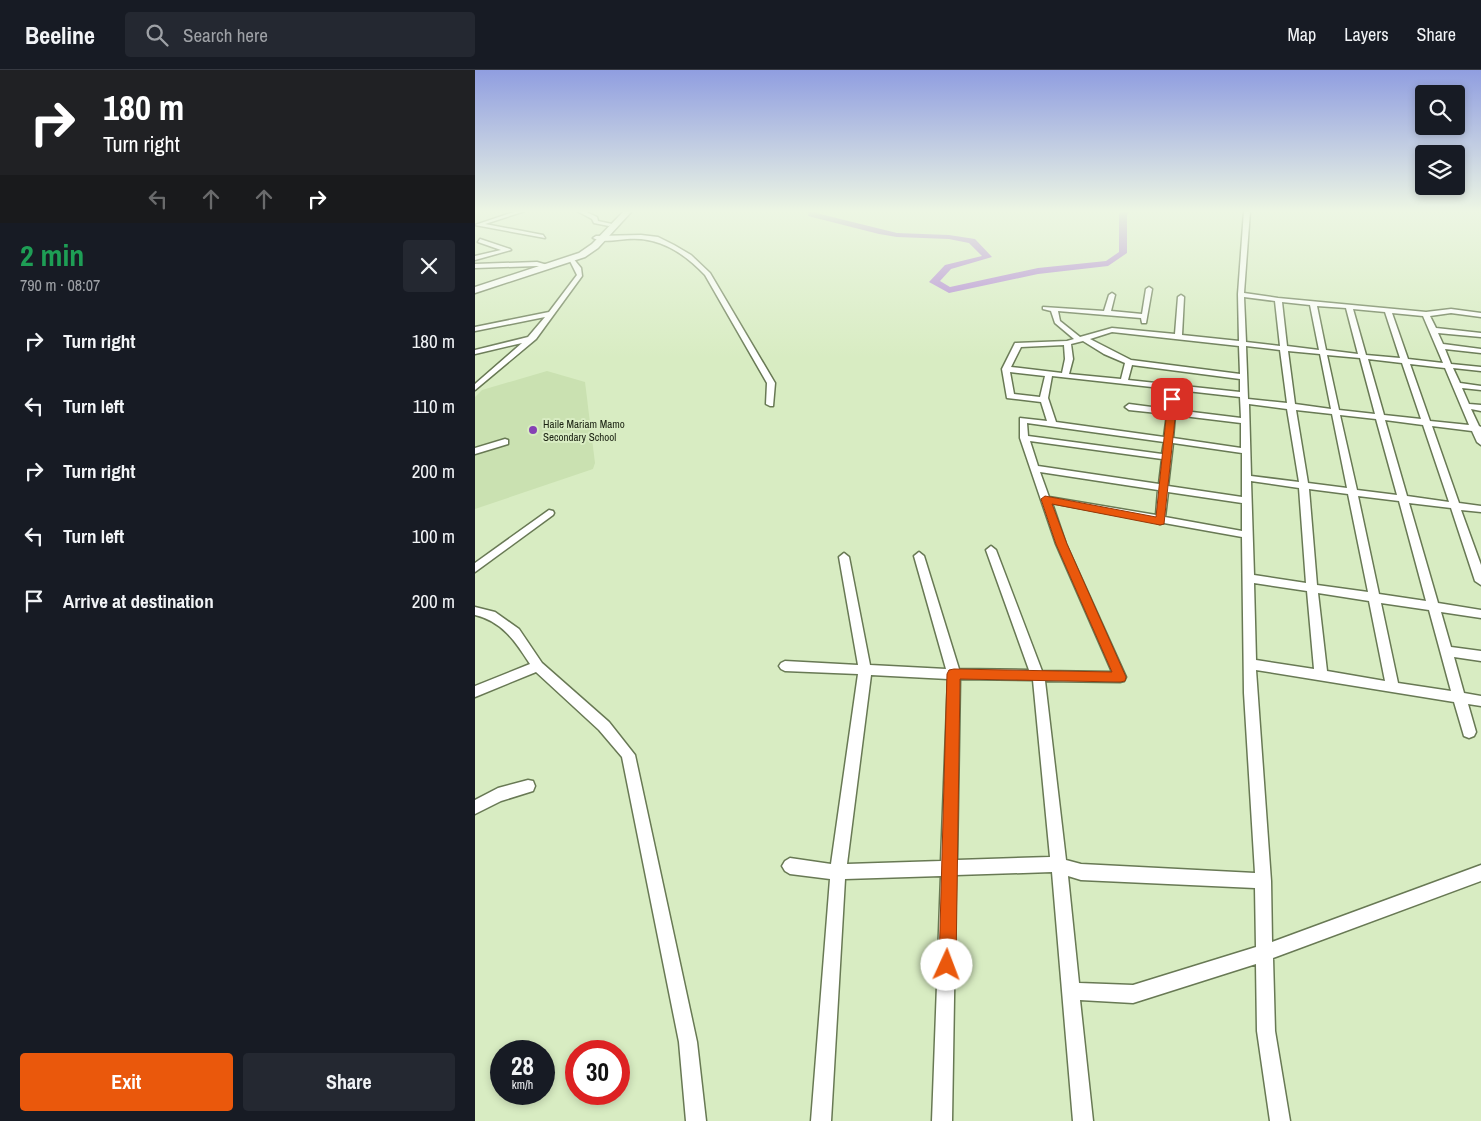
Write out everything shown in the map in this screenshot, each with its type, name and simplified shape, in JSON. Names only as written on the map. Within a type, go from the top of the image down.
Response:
[{"type":"highway","points":[[475,290],[559,260]]},
{"type":"highway","points":[[475,286],[567,260]]},
{"type":"street","points":[[475,388],[531,339],[552,313],[580,275],[579,268],[573,260]]},
{"type":"street","points":[[693,260],[708,274],[771,383],[770,404]]},
{"type":"street","points":[[1243,260],[1241,294],[1246,421],[1250,664],[1263,881],[1266,1031],[1280,1121]]},
{"type":"street","points":[[475,266],[546,265]]},
{"type":"street","points":[[1142,334],[1149,288]]},
{"type":"street","points":[[1241,294],[1278,300],[1388,311],[1426,314],[1451,312],[1481,315]]},
{"type":"street","points":[[1107,313],[1112,295]]},
{"type":"street","points":[[1178,337],[1181,297]]},
{"type":"street","points":[[1278,300],[1291,406],[1304,485],[1311,588],[1321,674]]},
{"type":"street","points":[[1313,304],[1393,687]]},
{"type":"street","points":[[1349,307],[1469,732]]},
{"type":"street","points":[[1045,308],[1145,316]]},
{"type":"street","points":[[1054,308],[1057,322],[1082,339],[1129,362],[1244,377]]},
{"type":"street","points":[[1388,311],[1481,581]]},
{"type":"street","points":[[475,329],[552,313]]},
{"type":"street","points":[[1426,314],[1465,406],[1478,429],[1481,442]]},
{"type":"street","points":[[1044,400],[1010,396],[1006,369],[1018,345],[1067,344],[1112,330],[1481,369]]},
{"type":"street","points":[[1433,330],[1481,335]]},
{"type":"street","points":[[475,352],[531,339]]},
{"type":"street","points":[[1065,375],[1069,359],[1067,344]]},
{"type":"street","points":[[1439,346],[1481,351]]},
{"type":"street","points":[[1124,382],[1129,362]]},
{"type":"street","points":[[1006,369],[1174,387],[1291,406],[1478,429]]},
{"type":"street","points":[[1049,374],[1044,400],[1052,424]]},
{"type":"street","points":[[1456,385],[1481,388]]},
{"type":"street","points":[[1160,521],[1174,387]]},
{"type":"street","points":[[1129,406],[1246,421]]},
{"type":"street","points":[[1465,406],[1481,408]]},
{"type":"street","points":[[785,666],[954,674],[1120,677],[1061,544],[1023,438],[1023,420],[1246,450]]},
{"type":"street","points":[[1023,438],[1166,457]]},
{"type":"street","points":[[475,451],[505,442]]},
{"type":"street","points":[[1034,468],[1247,501]]},
{"type":"street","points":[[1247,478],[1481,509]]},
{"type":"street","points":[[1045,499],[1160,521],[1248,535]]},
{"type":"street","points":[[475,568],[549,513]]},
{"type":"street","points":[[991,550],[1038,676],[1059,866],[1083,1121]]},
{"type":"street","points":[[919,556],[954,674],[943,1121]]},
{"type":"street","points":[[821,1121],[838,872],[865,671],[844,557]]},
{"type":"street","points":[[1248,578],[1481,614]]},
{"type":"street","points":[[475,611],[491,615],[515,632],[538,666],[604,726],[628,755],[688,1042],[697,1121]]},
{"type":"street","points":[[1446,651],[1481,656]]},
{"type":"street","points":[[1250,664],[1481,701]]},
{"type":"street","points":[[475,692],[538,666]]},
{"type":"street","points":[[475,807],[498,795],[528,786]]},
{"type":"street","points":[[790,866],[838,872],[1053,864],[1081,872],[1263,881]]},
{"type":"street","points":[[1071,991],[1133,994],[1264,954],[1481,873]]},
{"type":"shaded area","name":"Haile Mariam Mamo Secondary School","points":[[547,371],[585,382],[595,463],[593,469],[475,509],[475,397],[482,390]]},
{"type":"waterway","points":[[976,260],[948,267],[934,282],[949,290],[1038,271],[1108,263],[1112,260]]},
{"type":"place","name":"Haile Mariam Mamo Secondary School","points":[[533,430]]},
{"type":"route","points":[[947,965],[954,674],[1120,677],[1061,544],[1045,499],[1160,521],[1172,399]]}]
